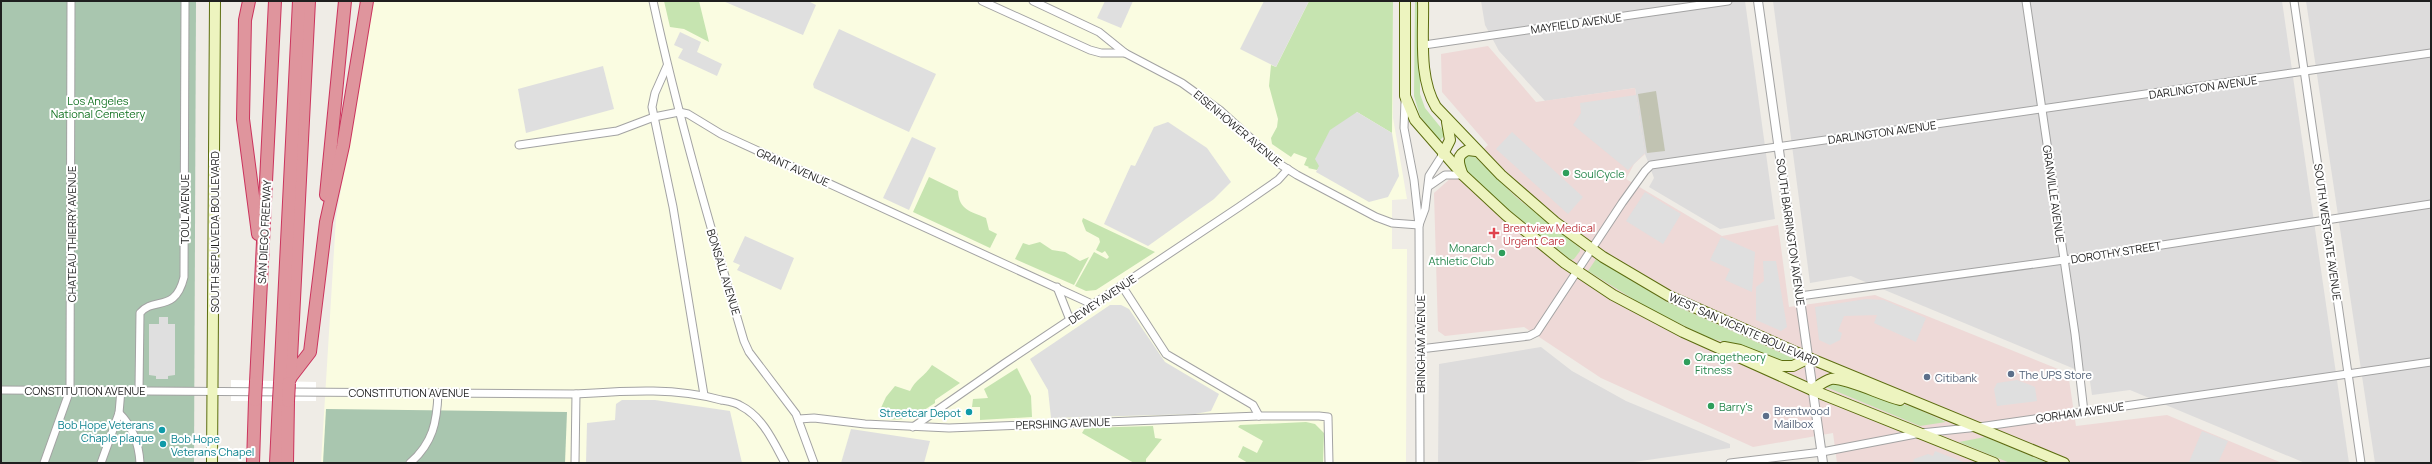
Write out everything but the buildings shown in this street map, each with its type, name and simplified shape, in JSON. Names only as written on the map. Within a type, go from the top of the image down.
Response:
[{"type":"highway","points":[[242,1],[245,20],[243,119],[262,267]]},
{"type":"highway","points":[[245,20],[249,1]]},
{"type":"highway","name":"SAN DIEGO FREEWAY","points":[[253,463],[275,1]]},
{"type":"highway","points":[[286,381],[299,1]]},
{"type":"highway","points":[[276,463],[286,381],[308,1]]},
{"type":"highway","points":[[326,222],[325,209],[345,1]]},
{"type":"highway","points":[[286,381],[310,352],[326,222],[343,146],[367,1]]},
{"type":"highway","points":[[284,401],[287,463]]},
{"type":"main road","name":"SOUTH SEPULVEDA BOULEVARD","points":[[212,463],[215,1]]},
{"type":"main road","points":[[1405,1],[1405,96],[1415,120],[1443,154],[1463,175],[1506,215],[1577,272],[1651,316],[1710,345],[1812,390],[1994,463]]},
{"type":"main road","name":"WEST SAN VICENTE BOULEVARD","points":[[1423,1],[1424,45],[1429,96],[1447,121],[1476,152],[1528,200],[1592,249],[1669,296],[1809,358],[1929,406],[2064,463]]},
{"type":"main road","points":[[1443,154],[1450,140],[1447,121]]},
{"type":"main road","points":[[1463,175],[1458,161],[1459,157],[1468,150],[1476,152]]},
{"type":"main road","points":[[1710,345],[1740,350],[1781,366],[1793,366],[1809,358]]},
{"type":"main road","points":[[1812,390],[1824,382],[1838,379],[1883,396],[1929,406]]},
{"type":"street","name":"CHATEAU THIERRY AVENUE","points":[[44,463],[70,390],[72,1]]},
{"type":"street","name":"TOUL AVENUE","points":[[139,390],[140,313],[144,308],[162,304],[172,299],[178,292],[184,277],[185,1]]},
{"type":"street","name":"BONSALL AVENUE","points":[[653,1],[679,112],[744,342],[749,352],[779,390],[799,419],[814,463]]},
{"type":"street","name":"EISENHOWER AVENUE","points":[[1033,1],[1099,32],[1125,54],[1170,75],[1199,94],[1288,169],[1369,214],[1392,223],[1419,225]]},
{"type":"street","name":"MAYFIELD AVENUE","points":[[1424,45],[1728,1]]},
{"type":"street","name":"SOUTH BARRINGTON AVENUE","points":[[1758,1],[1823,463]]},
{"type":"street","name":"GRANVILLE AVENUE","points":[[2026,1],[2064,260],[2084,412]]},
{"type":"street","name":"SOUTH WESTGATE AVENUE","points":[[2294,1],[2361,463]]},
{"type":"street","name":"EISENHOWER AVENUE","points":[[986,2],[1090,50],[1101,53],[1125,54]]},
{"type":"street","name":"DARLINGTON AVENUE","points":[[1420,350],[1529,336],[1537,332],[1636,182],[1652,166],[1778,146],[2431,53]]},
{"type":"street","points":[[667,66],[655,93],[652,107],[673,207],[704,395]]},
{"type":"street","name":"BRINGHAM AVENUE","points":[[1405,96],[1404,128],[1414,180],[1419,225],[1420,463]]},
{"type":"street","points":[[519,145],[617,131],[654,117],[679,112]]},
{"type":"street","name":"GRANT AVENUE","points":[[679,112],[688,114],[721,134],[1094,305]]},
{"type":"street","name":"BRINGHAM AVENUE","points":[[1419,225],[1425,209],[1432,168],[1443,154]]},
{"type":"street","name":"DEWEY AVENUE","points":[[913,427],[1070,320],[1240,208],[1278,180],[1288,169]]},
{"type":"street","points":[[1429,186],[1445,175],[1463,175]]},
{"type":"street","name":"DOROTHY STREET","points":[[1800,296],[2064,260],[2325,218],[2431,204]]},
{"type":"street","points":[[1122,286],[1166,354],[1254,405],[1259,416]]},
{"type":"street","points":[[1057,287],[1070,320]]},
{"type":"street","name":"GORHAM AVENUE","points":[[1730,463],[1822,452],[1921,433],[1979,427],[2431,362]]},
{"type":"street","name":"CONSTITUTION AVENUE","points":[[1,390],[576,394],[654,390],[704,395],[741,405],[765,428],[785,463]]},
{"type":"street","points":[[101,463],[119,413],[121,390]]},
{"type":"street","points":[[410,463],[422,450],[433,433],[438,393]]},
{"type":"street","points":[[575,463],[576,394]]},
{"type":"street","points":[[119,413],[127,421],[133,433],[140,463]]},
{"type":"street","name":"PERSHING AVENUE","points":[[799,419],[949,428],[1259,416],[1328,417],[1330,428],[1329,463]]},
{"type":"shaded area","points":[[374,1],[1393,1],[1393,118],[1407,199],[1392,200],[1392,249],[1407,249],[1406,463],[321,463],[336,218]]},
{"type":"shaded area","points":[[723,1],[808,1],[816,5],[803,35]]},
{"type":"shaded area","points":[[1105,1],[1133,1],[1121,28],[1097,18]]},
{"type":"shaded area","points":[[1264,1],[1309,1],[1276,67],[1240,49]]},
{"type":"shaded area","points":[[1481,1],[1745,1],[1775,219],[1720,229],[1649,187],[1654,178],[1645,154],[1635,88],[1545,101],[1499,51],[1485,25]]},
{"type":"shaded area","points":[[1773,1],[2282,1],[2349,463],[2305,463],[2130,390],[2092,395],[2089,375],[1851,276],[1810,283]]},
{"type":"shaded area","points":[[2306,1],[2431,1],[2431,463],[2375,463]]},
{"type":"shaded area","points":[[839,29],[936,74],[909,132],[814,88],[813,84]]},
{"type":"shaded area","points":[[680,32],[701,42],[697,52],[722,64],[717,76],[678,58],[683,49],[674,45]]},
{"type":"shaded area","points":[[1488,46],[1536,102],[1635,88],[1645,154],[1634,164],[1626,179],[1722,236],[1778,225],[1789,307],[1875,295],[2068,373],[2076,426],[2167,415],[2282,463],[1837,463],[1833,433],[1753,447],[1601,378],[1524,327],[1445,336],[1438,331],[1434,193],[1488,145],[1442,92],[1441,54]]},
{"type":"shaded area","points":[[603,66],[614,109],[526,133],[518,89]]},
{"type":"shaded area","points":[[1656,91],[1665,151],[1647,153],[1638,94]]},
{"type":"shaded area","points":[[1636,95],[1645,153],[1628,170],[1573,125],[1581,113],[1580,103]]},
{"type":"shaded area","points":[[1357,112],[1392,133],[1399,176],[1388,197],[1369,202],[1316,172],[1319,166],[1315,159],[1330,130]]},
{"type":"shaded area","points":[[1168,122],[1207,148],[1231,182],[1214,199],[1148,246],[1104,224],[1131,165],[1135,166],[1154,127]]},
{"type":"shaded area","points":[[1512,132],[1583,197],[1568,214],[1496,149]]},
{"type":"shaded area","points":[[912,137],[936,148],[909,210],[883,198]]},
{"type":"shaded area","points":[[1645,192],[1681,214],[1663,244],[1626,221]]},
{"type":"shaded area","points":[[745,236],[794,258],[781,290],[737,270],[740,265],[733,262]]},
{"type":"shaded area","points":[[1721,237],[1755,252],[1752,292],[1725,280],[1730,269],[1710,260]]},
{"type":"shaded area","points":[[1763,261],[1776,261],[1787,327],[1781,331],[1756,320],[1756,287],[1764,281]]},
{"type":"shaded area","points":[[1866,299],[1884,300],[1926,318],[1916,342],[1874,323],[1877,315],[1844,316],[1838,331],[1842,333],[1840,340],[1830,345],[1819,340],[1815,307]]},
{"type":"shaded area","points":[[1110,305],[1121,305],[1129,309],[1165,362],[1219,394],[1211,411],[1195,414],[1051,418],[1048,390],[1030,359]]},
{"type":"shaded area","points":[[159,317],[168,317],[168,324],[175,324],[175,375],[168,376],[168,379],[156,379],[156,376],[149,375],[149,324],[159,324]]},
{"type":"shaded area","points":[[1541,347],[1572,371],[1626,401],[1730,444],[1730,448],[1627,463],[1438,463],[1439,364]]},
{"type":"shaded area","points":[[2017,380],[2035,387],[2037,401],[1997,406],[1994,389],[1997,383]]},
{"type":"shaded area","points":[[622,400],[655,400],[730,411],[742,463],[586,463],[587,423],[615,420],[616,404]]},
{"type":"shaded area","points":[[851,429],[930,441],[924,463],[841,463]]},
{"type":"shaded area","points":[[2202,431],[2228,441],[2218,463],[2189,462]]},
{"type":"shaded area","points":[[1935,451],[1966,463],[1913,463],[1914,459],[1928,454],[1933,456]]},
{"type":"green space","name":"Los Angeles National Cemetery","points":[[1,1],[196,1],[194,463],[1,463]]},
{"type":"green space","points":[[664,1],[699,1],[709,42],[684,29],[670,27]]},
{"type":"green space","points":[[1309,1],[1393,1],[1392,133],[1357,112],[1317,170],[1308,168],[1309,167],[1304,165],[1307,158],[1294,153],[1291,157],[1272,144],[1271,138],[1277,127],[1278,119],[1269,86],[1271,65],[1276,67]]},
{"type":"green space","points":[[1415,1],[1420,1],[1420,94],[1425,108],[1446,134],[1439,141],[1420,116],[1414,96]]},
{"type":"green space","points":[[1467,154],[1473,155],[1517,198],[1580,248],[1580,251],[1574,259],[1571,260],[1498,201],[1463,167],[1462,159]]},
{"type":"green space","points":[[929,177],[958,191],[961,202],[966,209],[986,218],[989,230],[997,234],[990,248],[913,212]]},
{"type":"green space","points":[[1083,218],[1155,252],[1096,290],[1086,291],[1075,286],[1094,252],[1107,259],[1109,257],[1105,251],[1102,253],[1096,250],[1100,242],[1099,238],[1086,231],[1082,221]]},
{"type":"green space","points":[[1040,242],[1052,250],[1065,252],[1080,261],[1089,257],[1074,285],[1015,259],[1023,243],[1029,245]]},
{"type":"green space","points":[[1596,259],[1667,302],[1797,360],[1787,364],[1737,345],[1709,338],[1646,307],[1588,271]]},
{"type":"green space","points":[[932,365],[960,383],[935,400],[935,403],[910,417],[897,420],[883,416],[880,410],[886,397],[895,386],[910,391]]},
{"type":"green space","points":[[1017,368],[1031,396],[1032,417],[980,420],[980,407],[972,407],[973,399],[988,398],[984,389]]},
{"type":"green space","points":[[1836,382],[1886,400],[1913,407],[1946,422],[1920,426],[1826,387],[1826,385]]},
{"type":"green space","points":[[326,409],[567,412],[565,463],[323,463]]},
{"type":"green space","points":[[1306,422],[1315,424],[1324,433],[1323,463],[1248,463],[1238,457],[1243,446],[1257,453],[1263,441],[1238,427],[1240,425]]},
{"type":"green space","points":[[1153,426],[1155,438],[1162,439],[1146,459],[1146,463],[1134,463],[1082,433],[1085,428]]},
{"type":"green space","points":[[1985,437],[2048,463],[2010,463],[1959,442]]},
{"type":"pier","points":[[231,380],[316,382],[316,401],[231,401]]},
{"type":"place","name":"SoulCycle","points":[[1566,173]]},
{"type":"place","name":"Brentview Medical Urgent Care","points":[[1494,233]]},
{"type":"place","name":"Monarch Athletic Club","points":[[1502,253]]},
{"type":"place","name":"Orangetheory Fitness","points":[[1687,362]]},
{"type":"place","name":"The UPS Store","points":[[2011,374]]},
{"type":"place","name":"Citibank","points":[[1927,377]]},
{"type":"place","name":"Barry's","points":[[1711,406]]},
{"type":"place","name":"Streetcar Depot","points":[[969,412]]},
{"type":"place","name":"Brentwood Mailbox","points":[[1766,416]]},
{"type":"place","name":"Bob Hope Veterans Chaple plaque","points":[[162,430]]},
{"type":"place","name":"Bob Hope Veterans Chapel","points":[[163,444]]}]
